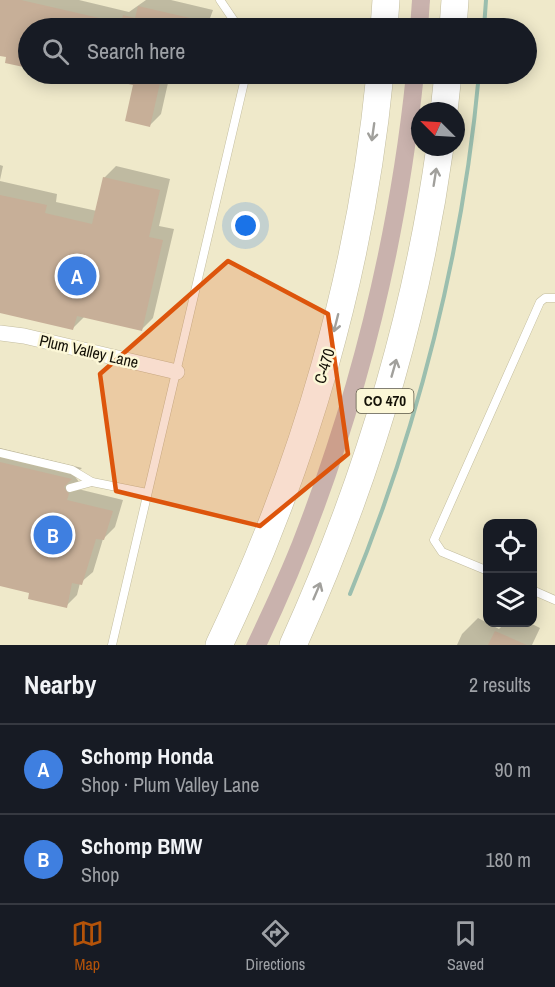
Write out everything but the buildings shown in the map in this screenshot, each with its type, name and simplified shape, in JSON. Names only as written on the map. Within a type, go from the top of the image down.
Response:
[{"type":"highway","points":[[385,18],[386,0]]},
{"type":"highway","points":[[454,18],[455,0]]},
{"type":"highway","name":"C-470","points":[[219,645],[267,537],[305,430],[350,262],[367,171],[379,84]]},
{"type":"highway","points":[[445,102],[447,84]]},
{"type":"highway","name":"CO 470","points":[[293,645],[347,517],[387,394],[419,268],[438,156]]},
{"type":"highway","points":[[203,645],[246,561],[288,458],[305,430]]},
{"type":"street","name":"Plum Valley Lane","points":[[0,333],[24,336],[177,372]]},
{"type":"lane","points":[[220,0],[232,18]]},
{"type":"lane","points":[[112,645],[244,84]]},
{"type":"lane","points":[[483,569],[442,552],[434,540],[540,302],[544,297],[555,298]]},
{"type":"lane","points":[[0,453],[72,470],[92,482],[147,493]]},
{"type":"lane","points":[[70,488],[92,482]]},
{"type":"lane","points":[[537,592],[555,600]]},
{"type":"highlighted area","points":[[228,261],[328,314],[348,454],[260,526],[116,491],[100,374]]},
{"type":"shaded area","points":[[412,0],[430,0],[429,18],[411,18]]},
{"type":"shaded area","points":[[405,84],[423,84],[421,102],[411,102],[411,156],[414,156],[388,294],[349,437],[325,508],[267,645],[246,645],[297,529],[335,418],[366,305],[390,190]]},
{"type":"waterway","points":[[485,18],[486,0]]},
{"type":"waterway","points":[[350,594],[397,468],[434,338],[462,207],[478,84]]},
{"type":"place","name":"Schomp Honda","points":[[77,276]]},
{"type":"place","name":"Schomp BMW","points":[[53,535]]}]
